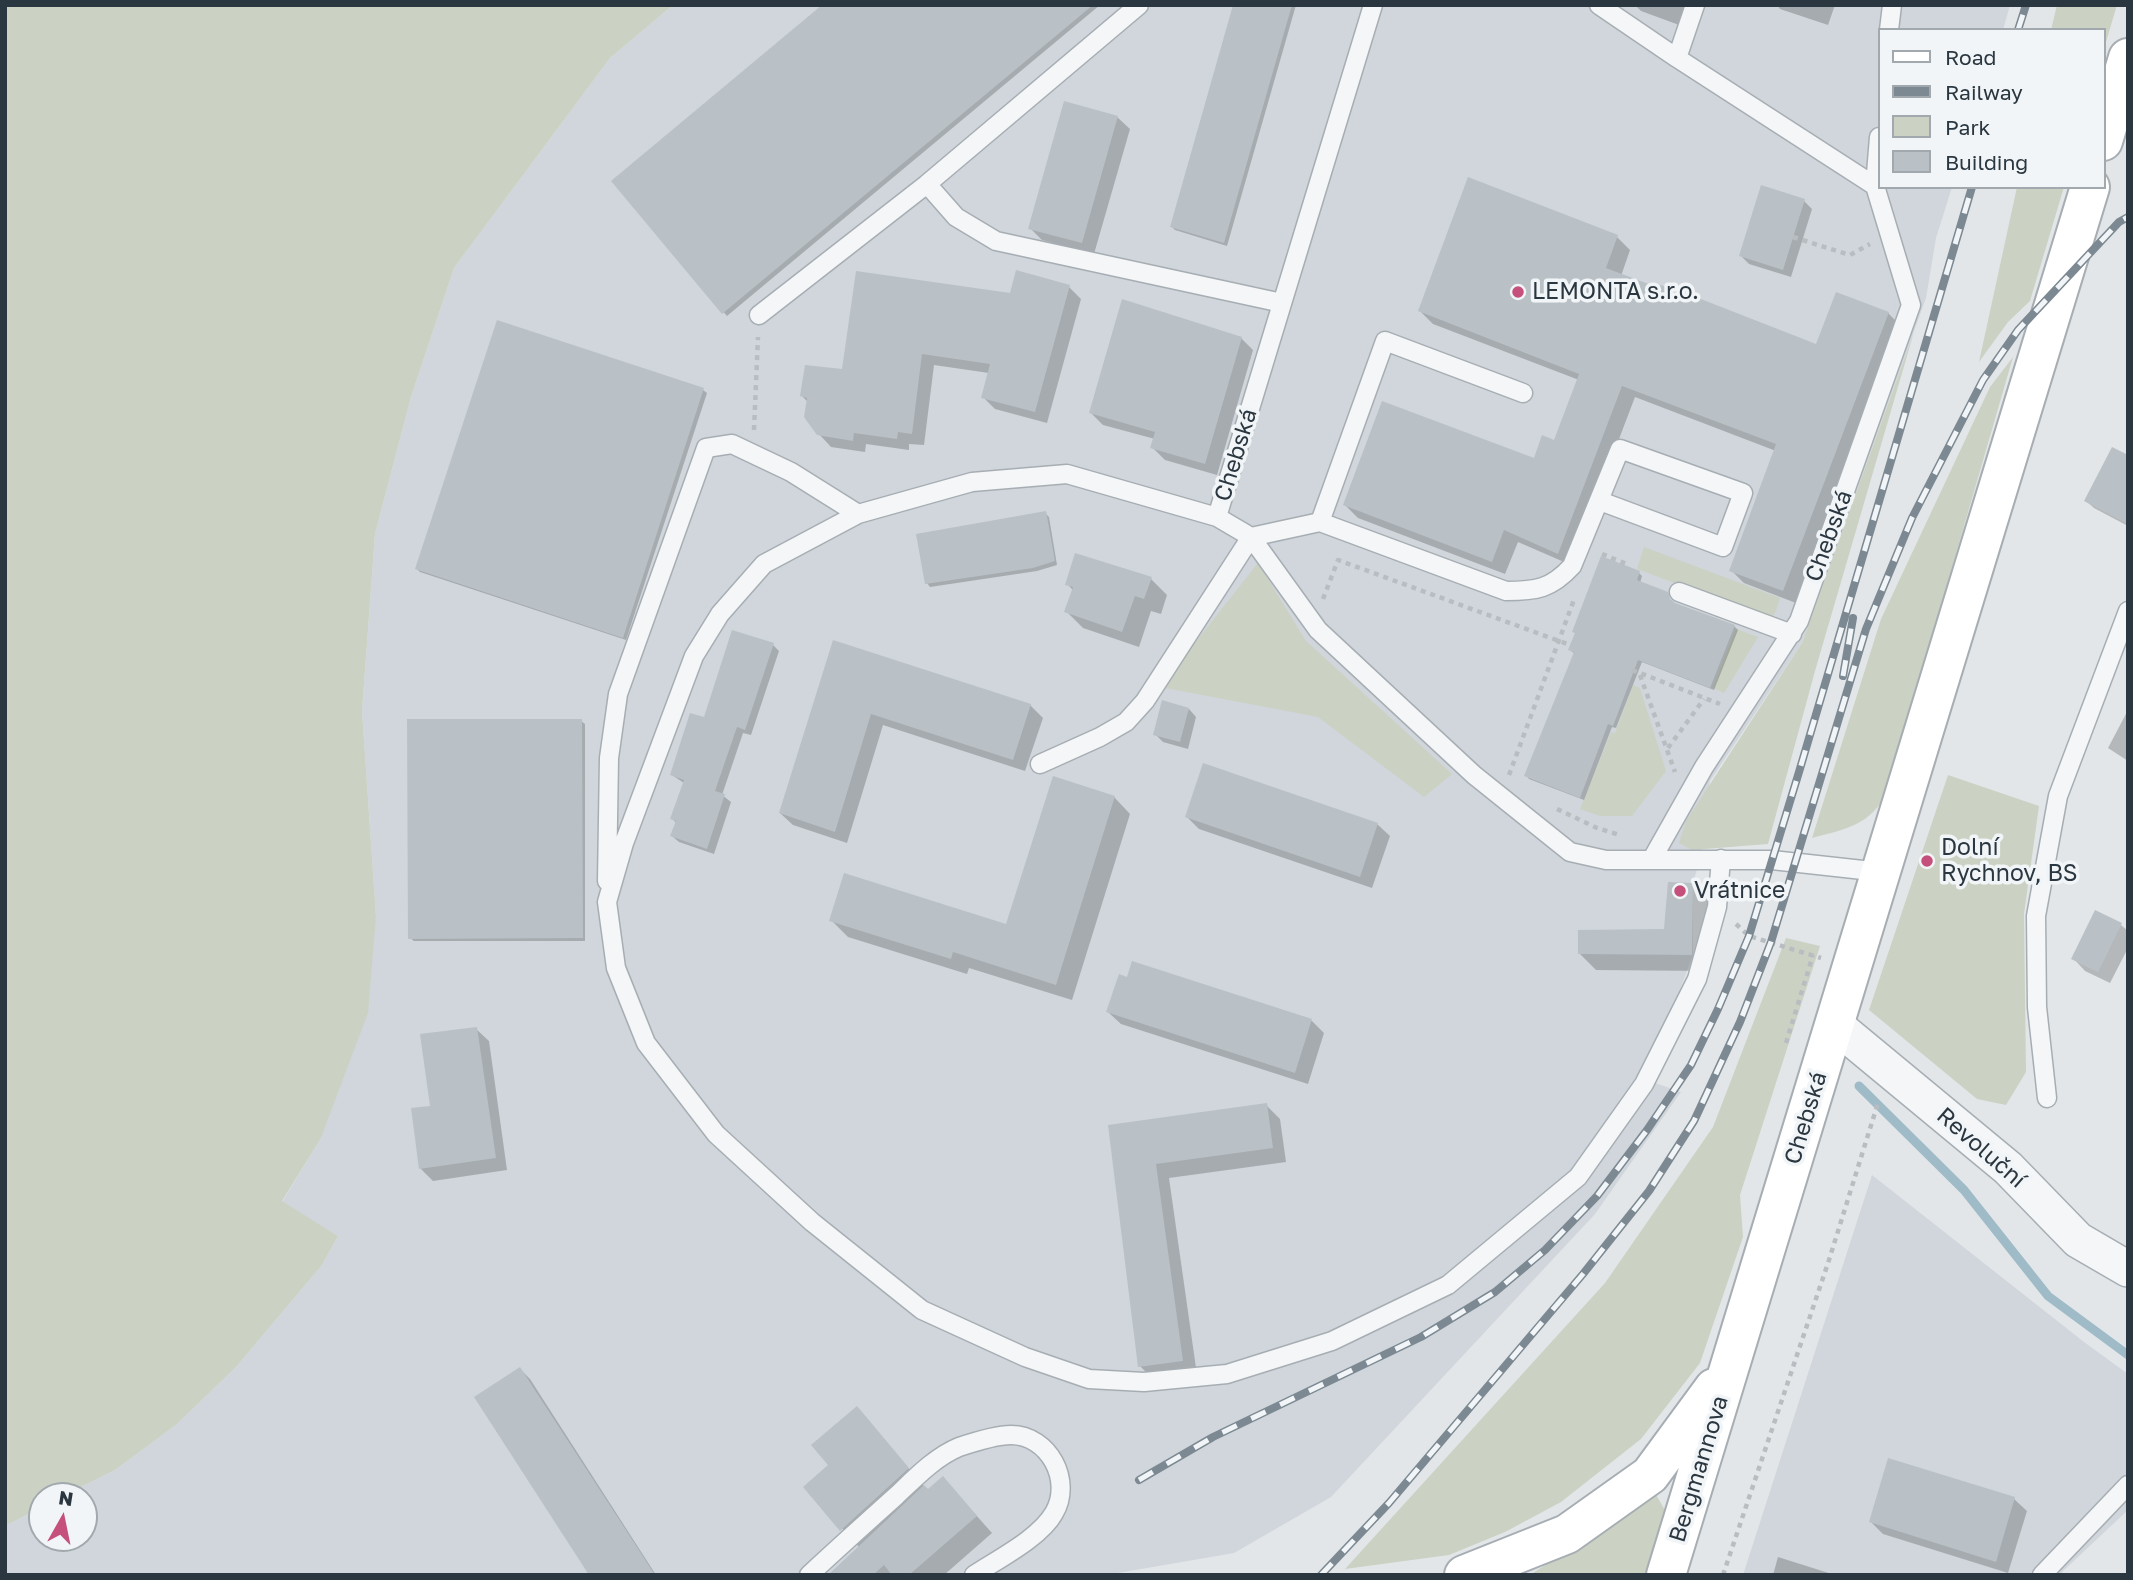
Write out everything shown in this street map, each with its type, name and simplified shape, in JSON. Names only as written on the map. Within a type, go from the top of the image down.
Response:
[{"type":"street","points":[[2105,134],[2128,58]]},
{"type":"street","name":"Chebská","points":[[1732,1364],[2089,189]]},
{"type":"street","name":"Revoluční","points":[[1834,1024],[2008,1168],[2078,1240],[2128,1269]]},
{"type":"street","points":[[1464,1575],[1567,1534],[1650,1475],[1732,1364]]},
{"type":"street","name":"Bergmannova","points":[[1666,1575],[1732,1364]]},
{"type":"lane","points":[[759,315],[927,184],[1139,5]]},
{"type":"lane","name":"Chebská","points":[[1373,5],[1217,517],[1251,537],[1318,630],[1474,775],[1570,852],[1606,860],[1721,859],[1794,862],[1881,872]]},
{"type":"lane","points":[[1599,5],[1875,186],[1878,149]]},
{"type":"lane","points":[[1677,58],[1695,5]]},
{"type":"lane","points":[[1889,28],[1892,5]]},
{"type":"lane","points":[[927,184],[956,217],[996,241],[1282,303]]},
{"type":"lane","name":"Chebská","points":[[1651,859],[1704,767],[1799,621],[1911,304],[1875,186]]},
{"type":"lane","points":[[1320,522],[1385,341],[1523,393]]},
{"type":"lane","points":[[858,514],[791,471],[732,444],[706,448],[618,694],[609,758],[607,902],[616,968],[646,1043],[716,1134],[812,1222],[922,1310],[1025,1357],[1089,1379],[1144,1381],[1227,1374],[1332,1341],[1448,1285],[1578,1177],[1644,1084],[1697,979],[1717,907],[1721,859]]},
{"type":"lane","points":[[1040,764],[1126,722],[1145,701],[1251,537],[1320,522],[1506,591],[1530,591],[1550,585],[1572,566],[1620,449],[1743,493],[1723,547],[1600,501]]},
{"type":"lane","points":[[607,902],[624,843],[694,656],[720,614],[764,564],[858,514],[972,482],[1067,474],[1217,517]]},
{"type":"lane","points":[[1679,592],[1792,634]]},
{"type":"lane","points":[[2047,1098],[2037,1007],[2036,916],[2058,796],[2128,611]]},
{"type":"lane","points":[[809,1575],[933,1462],[959,1447],[1000,1436],[1022,1436],[1045,1449],[1057,1466],[1061,1479],[1056,1511],[1033,1535],[974,1575]]},
{"type":"lane","points":[[2042,1575],[2128,1485]]},
{"type":"path","points":[[1793,237],[1850,256],[1889,234]]},
{"type":"path","points":[[753,454],[759,315]]},
{"type":"path","points":[[1592,550],[1629,565]]},
{"type":"path","points":[[1314,623],[1338,560],[1570,645]]},
{"type":"path","points":[[1512,782],[1508,773],[1559,640]]},
{"type":"path","points":[[1633,670],[1723,705]]},
{"type":"path","points":[[1640,674],[1677,779]]},
{"type":"path","points":[[1668,748],[1704,699]]},
{"type":"path","points":[[1546,805],[1597,828],[1630,835]]},
{"type":"path","points":[[1717,907],[1749,936],[1851,968]]},
{"type":"path","points":[[1786,1044],[1813,955]]},
{"type":"path","points":[[1723,1575],[1829,1259],[1879,1098]]},
{"type":"shaded area","points":[[673,5],[2010,5],[2004,28],[1878,28],[1878,189],[1951,189],[1936,238],[1926,298],[1802,643],[1710,781],[1700,859],[1693,883],[1693,955],[1675,1003],[1638,1077],[1681,1092],[1595,1214],[1331,1497],[1234,1553],[1106,1575],[5,1575],[5,1526],[28,1514],[28,1552],[98,1552],[98,1482],[91,1482],[115,1470],[176,1425],[236,1367],[322,1265],[338,1236],[282,1202],[320,1140],[376,916],[362,711],[375,534],[411,397],[454,268],[610,58]]},
{"type":"shaded area","points":[[1872,1175],[2128,1374],[2128,1510],[2062,1572],[2064,1575],[1743,1575]]},
{"type":"green space","points":[[5,5],[673,5],[610,58],[454,268],[411,397],[375,534],[362,711],[376,916],[368,1013],[320,1140],[282,1201],[338,1236],[322,1265],[236,1367],[176,1425],[115,1470],[91,1482],[28,1482],[28,1514],[5,1526]]},
{"type":"green space","points":[[2057,5],[2117,5],[2105,45],[2105,28],[2051,28]]},
{"type":"green space","points":[[2017,189],[2063,189],[2030,301],[2008,322],[1979,362]]},
{"type":"green space","points":[[1914,332],[1815,671],[1768,844],[1692,850],[1679,843],[1686,821],[1802,643]]},
{"type":"green space","points":[[2013,357],[1887,792],[1881,803],[1865,819],[1812,838],[1881,619],[1990,387]]},
{"type":"green space","points":[[1644,547],[1780,598],[1776,611],[1771,619],[1637,569]]},
{"type":"green space","points":[[1258,563],[1306,641],[1452,774],[1424,797],[1318,717],[1160,687]]},
{"type":"green space","points":[[1736,629],[1758,637],[1724,693],[1713,688]]},
{"type":"green space","points":[[1633,685],[1640,688],[1666,771],[1632,816],[1600,816],[1580,809],[1611,732],[1615,733]]},
{"type":"green space","points":[[1948,775],[2039,806],[2024,914],[2026,1072],[2006,1105],[1977,1099],[1869,1010]]},
{"type":"green space","points":[[1786,938],[1820,946],[1740,1195],[1743,1237],[1700,1363],[1641,1439],[1561,1502],[1505,1532],[1449,1555],[1345,1569],[1605,1283],[1713,1127]]},
{"type":"green space","points":[[1655,1493],[1666,1512],[1649,1575],[1530,1575]]},
{"type":"building","points":[[822,5],[1093,5],[722,314],[611,181]]},
{"type":"building","points":[[1233,5],[1292,5],[1224,243],[1170,227]]},
{"type":"building","points":[[1064,101],[1118,116],[1082,243],[1028,229]]},
{"type":"building","points":[[1468,177],[1618,235],[1606,268],[1659,288],[1660,285],[1688,294],[1816,344],[1836,292],[1889,312],[1783,591],[1729,571],[1776,444],[1622,386],[1558,554],[1504,530],[1492,562],[1343,505],[1382,401],[1534,458],[1542,435],[1554,440],[1579,374],[1418,311]]},
{"type":"building","points":[[1761,185],[1805,199],[1783,270],[1739,256]]},
{"type":"building","points":[[1016,270],[1070,285],[1035,412],[981,398],[990,364],[922,354],[912,434],[898,432],[897,439],[854,433],[853,441],[817,435],[804,417],[807,398],[800,396],[805,365],[842,369],[856,271],[1010,293]]},
{"type":"building","points":[[1122,299],[1242,337],[1205,464],[1150,448],[1155,432],[1089,413]]},
{"type":"building","points":[[497,320],[704,388],[623,638],[415,569]]},
{"type":"building","points":[[2112,447],[2128,455],[2128,524],[2084,501]]},
{"type":"building","points":[[1046,511],[1055,561],[1033,568],[925,584],[916,534]]},
{"type":"building","points":[[1075,553],[1152,577],[1144,599],[1135,596],[1122,632],[1064,612],[1073,587],[1065,585]]},
{"type":"building","points":[[1601,556],[1640,571],[1637,580],[1668,592],[1675,603],[1735,625],[1710,688],[1638,660],[1613,726],[1608,724],[1580,798],[1524,776],[1574,652],[1568,650],[1575,633],[1572,632]]},
{"type":"building","points":[[732,630],[774,643],[745,730],[737,727],[715,791],[725,794],[707,849],[670,836],[676,821],[670,819],[684,780],[670,775],[690,713],[704,717]]},
{"type":"building","points":[[833,640],[1031,704],[1013,760],[871,714],[835,832],[779,813]]},
{"type":"building","points":[[1162,700],[1189,708],[1180,742],[1153,735]]},
{"type":"building","points":[[407,719],[582,719],[583,938],[408,939]]},
{"type":"building","points":[[1203,763],[1378,823],[1360,877],[1185,817]]},
{"type":"building","points":[[1053,776],[1115,796],[1056,985],[953,952],[951,959],[829,921],[844,873],[1006,924]]},
{"type":"building","points":[[1668,882],[1693,883],[1692,955],[1578,954],[1578,930],[1664,929]]},
{"type":"building","points":[[2095,910],[2122,923],[2098,972],[2071,959]]},
{"type":"building","points":[[1132,961],[1312,1019],[1295,1073],[1106,1012],[1119,974],[1127,977]]},
{"type":"building","points":[[477,1027],[496,1158],[419,1169],[411,1108],[430,1106],[420,1034]]},
{"type":"building","points":[[1267,1103],[1273,1148],[1156,1164],[1183,1361],[1138,1367],[1108,1125]]},
{"type":"building","points":[[520,1367],[655,1575],[589,1575],[474,1397]]},
{"type":"building","points":[[857,1406],[909,1468],[840,1531],[803,1487],[828,1465],[811,1445]]},
{"type":"building","points":[[1888,1458],[2015,1497],[1996,1562],[1869,1522]]},
{"type":"building","points":[[943,1476],[977,1516],[909,1575],[892,1575],[884,1565],[873,1575],[828,1575],[924,1485],[928,1489]]},
{"type":"waterway","points":[[1859,1086],[1964,1190],[2048,1296],[2128,1355]]},
{"type":"railway","points":[[2019,28],[2026,5]]},
{"type":"railway","points":[[1139,1480],[1213,1437],[1421,1337],[1495,1292],[1545,1250],[1597,1196],[1647,1130],[1691,1065],[1749,936],[1971,189]]},
{"type":"railway","points":[[1321,1575],[1389,1503],[1583,1274],[1649,1191],[1694,1121],[1740,1022],[1771,942],[1866,629],[1912,518],[1983,380],[2018,330],[2119,222],[2128,217]]},
{"type":"railway","points":[[1843,676],[1853,618]]},
{"type":"place","name":"LEMONTA s.r.o.","points":[[1518,292]]},
{"type":"place","name":"Dolní Rychnov, BS","points":[[1927,861]]},
{"type":"place","name":"Vrátnice","points":[[1680,891]]}]
